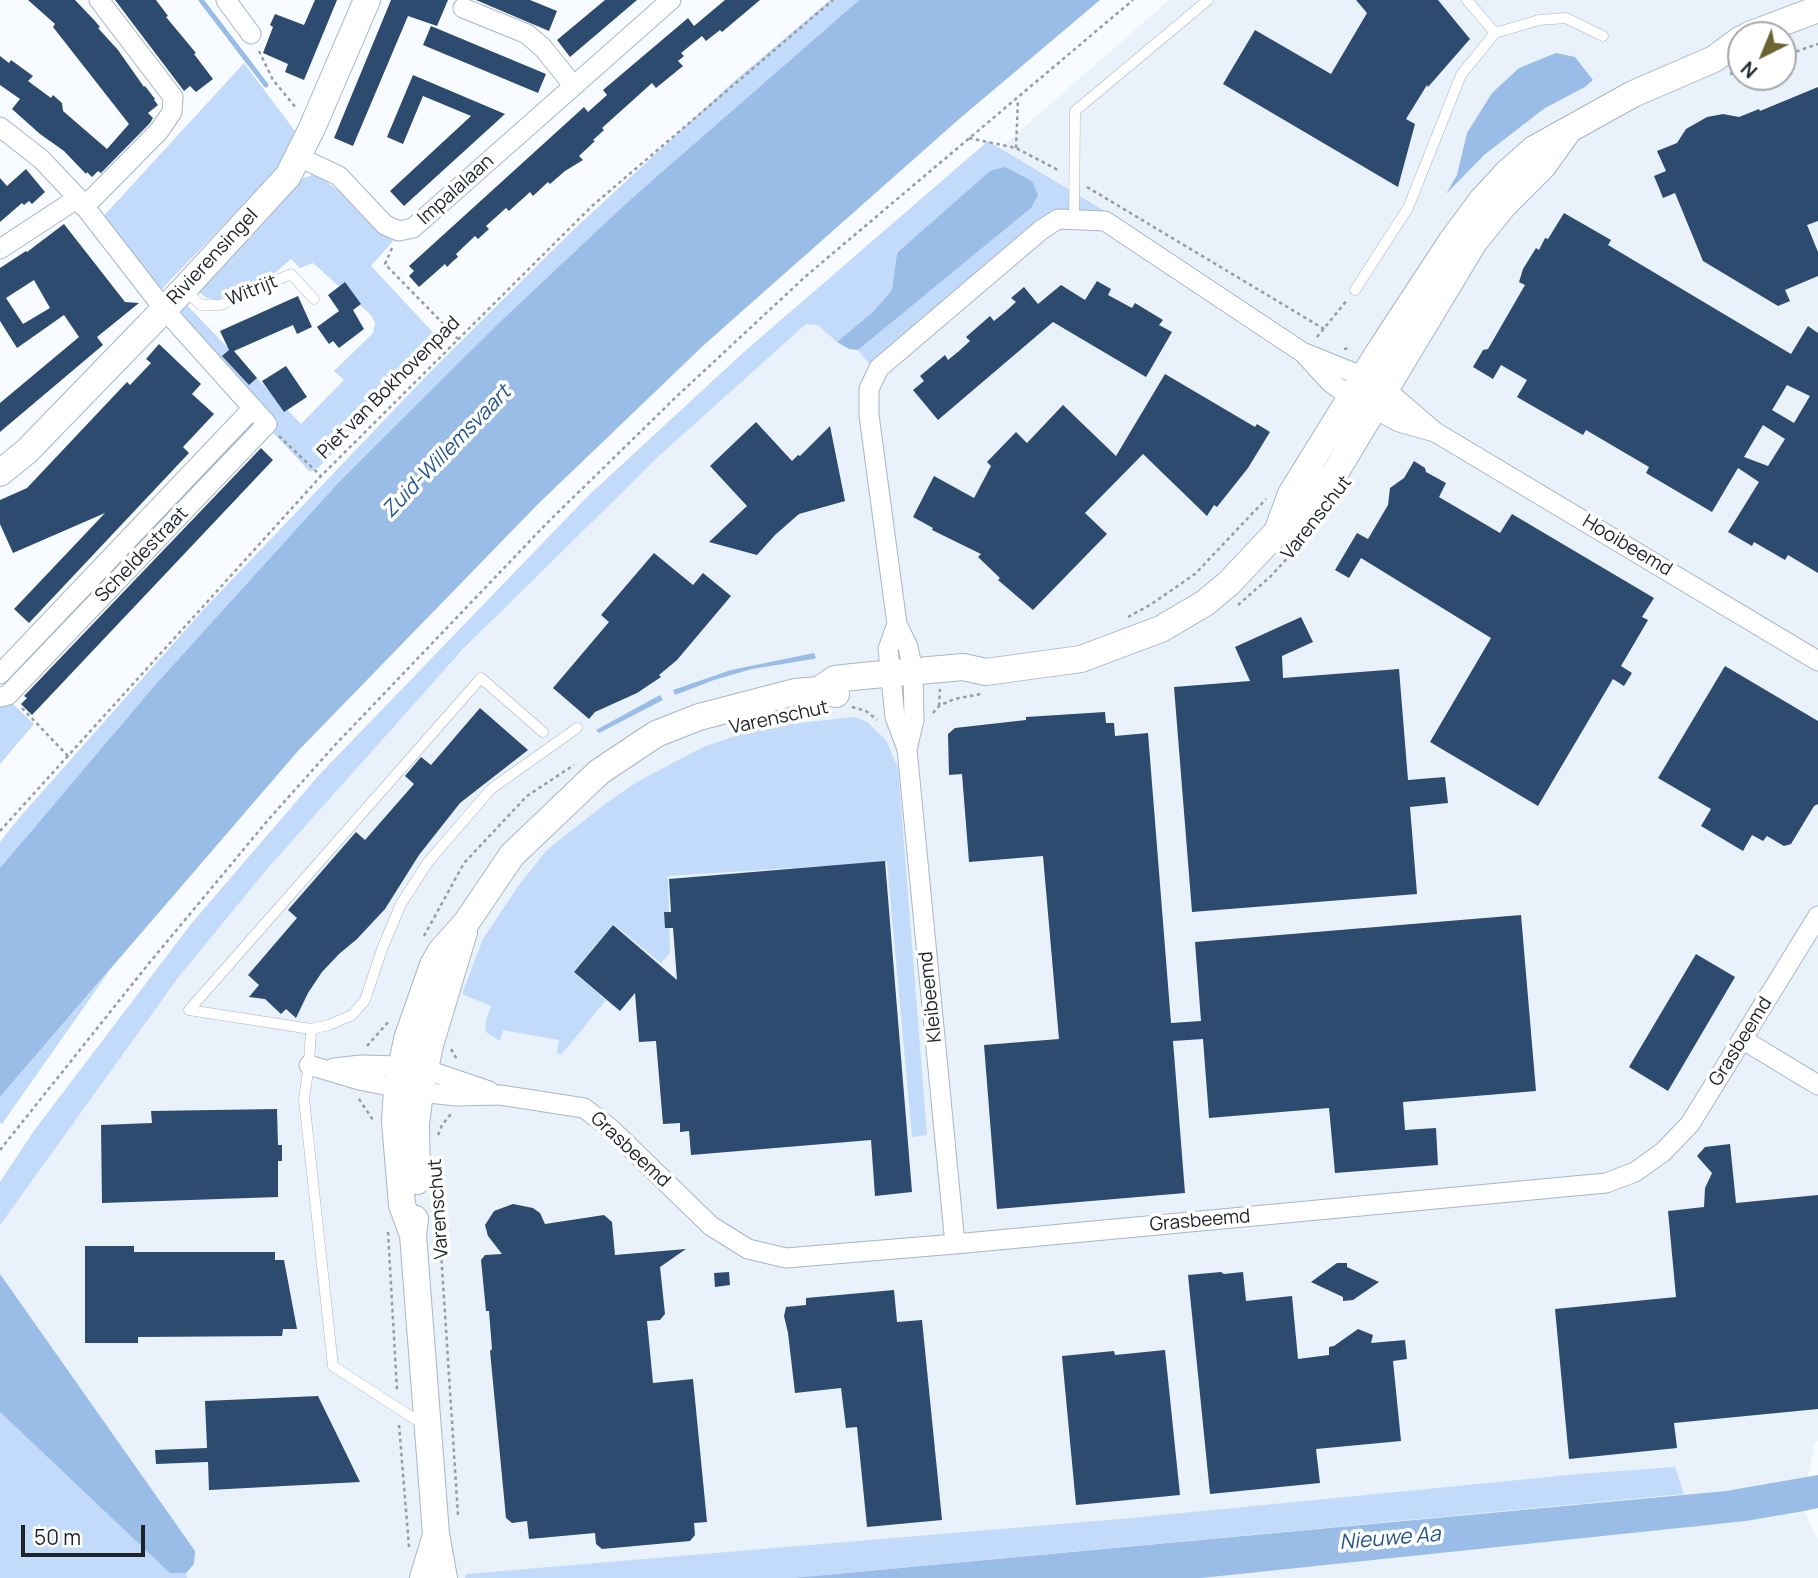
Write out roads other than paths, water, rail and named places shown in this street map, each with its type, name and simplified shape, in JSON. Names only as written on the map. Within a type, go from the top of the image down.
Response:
[{"type":"street","points":[[90,0],[113,18]]},
{"type":"street","points":[[0,249],[81,203],[159,131],[172,112],[173,97],[99,0]]},
{"type":"street","points":[[226,0],[251,34]]},
{"type":"street","name":"Rivierensingel","points":[[0,473],[27,452],[288,176],[299,157],[367,0]]},
{"type":"street","name":"Impalalaan","points":[[299,157],[339,176],[385,225],[398,231],[413,228],[671,0]]},
{"type":"street","points":[[463,8],[527,34],[543,48],[573,85]]},
{"type":"street","points":[[1786,21],[1818,9]]},
{"type":"street","points":[[1797,35],[1818,27]]},
{"type":"street","name":"Varenschut","points":[[444,1578],[436,1534],[428,1427],[401,1234],[417,1200],[416,1124],[411,1079],[466,923],[512,855],[599,772],[656,734],[699,717],[747,703],[819,690],[835,679],[903,681],[963,667],[985,683],[1081,659],[1161,629],[1205,603],[1229,583],[1277,532],[1308,509],[1335,473],[1363,388],[1451,242],[1482,200],[1534,149],[1633,94],[1727,63]]},
{"type":"street","points":[[0,127],[41,159],[81,203],[164,309],[253,408]]},
{"type":"street","points":[[903,681],[908,647],[897,624],[869,415],[869,389],[879,368],[1041,230],[1058,219],[1104,220],[1302,352],[1363,388]]},
{"type":"street","points":[[1302,352],[1331,383],[1363,388]]},
{"type":"street","name":"Hooibeemd","points":[[1363,388],[1399,422],[1435,432],[1818,661]]},
{"type":"street","name":"Scheldestraat","points":[[0,674],[253,408],[267,424],[4,696]]},
{"type":"street","name":"Kleibeemd","points":[[903,681],[907,749],[955,1244]]},
{"type":"street","name":"Grasbeemd","points":[[411,1079],[584,1108],[610,1128],[711,1226],[748,1250],[786,1258],[1606,1183],[1635,1172],[1663,1152],[1690,1124],[1818,916]]},
{"type":"street","points":[[1742,1040],[1818,1085]]},
{"type":"street","points":[[318,1067],[411,1079]]},
{"type":"street","name":"Varenschut","points":[[423,1578],[436,1534]]},
{"type":"lane","points":[[1074,220],[1075,111],[1208,0]]},
{"type":"lane","points":[[1467,0],[1495,33]]},
{"type":"lane","points":[[1355,290],[1408,208],[1461,75],[1495,33],[1539,20],[1566,18],[1603,36]]},
{"type":"lane","name":"Witrijt","points":[[184,289],[201,304],[221,305],[291,274],[314,299]]},
{"type":"lane","points":[[543,732],[481,678],[189,1010],[311,1029],[352,1015],[365,1000],[382,949],[401,905],[428,862],[491,789],[577,728]]},
{"type":"lane","points":[[311,1029],[318,1067],[304,1099],[333,1366],[428,1427]]},
{"type":"water","name":"Zuid-Willemsvaart","points":[[859,0],[1100,0],[958,120],[705,344],[538,504],[298,751],[0,1097],[0,868],[155,685],[337,484],[499,323],[632,198]]},
{"type":"water","points":[[1556,53],[1575,57],[1593,80],[1545,108],[1484,155],[1446,194],[1457,175],[1467,133],[1492,93],[1519,68]]},
{"type":"water","points":[[1005,167],[1032,181],[1038,195],[1031,208],[858,350],[849,349],[837,342],[873,312],[892,290],[897,253],[990,171]]},
{"type":"water","points":[[814,653],[816,658],[813,659],[752,669],[675,695],[673,690],[731,670]]},
{"type":"water","points":[[660,695],[663,700],[599,733],[596,730]]},
{"type":"water","points":[[0,1274],[195,1551],[194,1564],[186,1573],[170,1573],[0,1412]]},
{"type":"water","name":"Nieuwe Aa","points":[[1818,1475],[1818,1508],[1746,1521],[1201,1578],[793,1578],[1726,1491]]},
{"type":"waterway","points":[[201,0],[266,85]]}]
